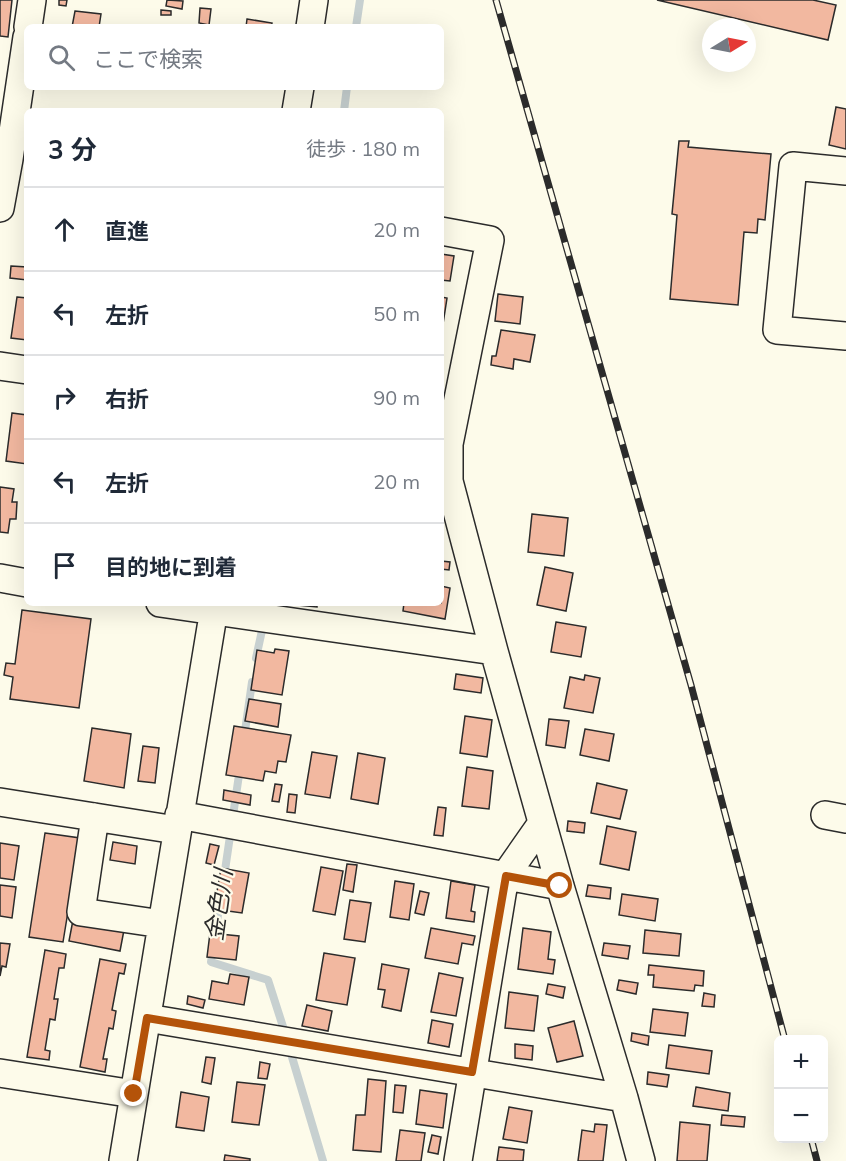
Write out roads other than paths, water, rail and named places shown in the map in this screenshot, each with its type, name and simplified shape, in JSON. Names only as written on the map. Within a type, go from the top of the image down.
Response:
[{"type":"street","points":[[28,24],[32,0]]},
{"type":"street","points":[[310,24],[314,0]]},
{"type":"street","points":[[0,208],[12,159],[24,61]]},
{"type":"street","points":[[296,108],[300,90]]},
{"type":"street","points":[[846,171],[793,166],[777,330],[846,336]]},
{"type":"street","points":[[444,232],[490,240],[445,443],[449,481],[542,823],[641,1161]]},
{"type":"street","points":[[0,366],[24,370]]},
{"type":"street","points":[[0,578],[24,582]]},
{"type":"street","points":[[123,1161],[214,607],[494,651]]},
{"type":"street","points":[[0,802],[95,817],[178,823],[560,886]]},
{"type":"street","points":[[95,817],[81,912],[162,924]]},
{"type":"street","points":[[458,1161],[506,876],[542,823]]},
{"type":"street","points":[[147,1018],[624,1098]]},
{"type":"street","points":[[0,1073],[134,1094]]},
{"type":"waterway","name":"金色川","points":[[356,24],[360,0]]},
{"type":"waterway","name":"金色川","points":[[344,108],[347,90]]},
{"type":"waterway","name":"金色川","points":[[256,658],[267,606]]},
{"type":"waterway","name":"金色川","points":[[244,738],[252,682]]},
{"type":"waterway","name":"金色川","points":[[224,877],[240,768]]},
{"type":"waterway","name":"金色川","points":[[220,901],[211,962],[268,980],[286,1036]]},
{"type":"waterway","name":"金色川","points":[[289,1047],[323,1161]]},
{"type":"railway","points":[[496,0],[691,685],[784,1035]]},
{"type":"railway","points":[[812,1143],[817,1161]]}]
